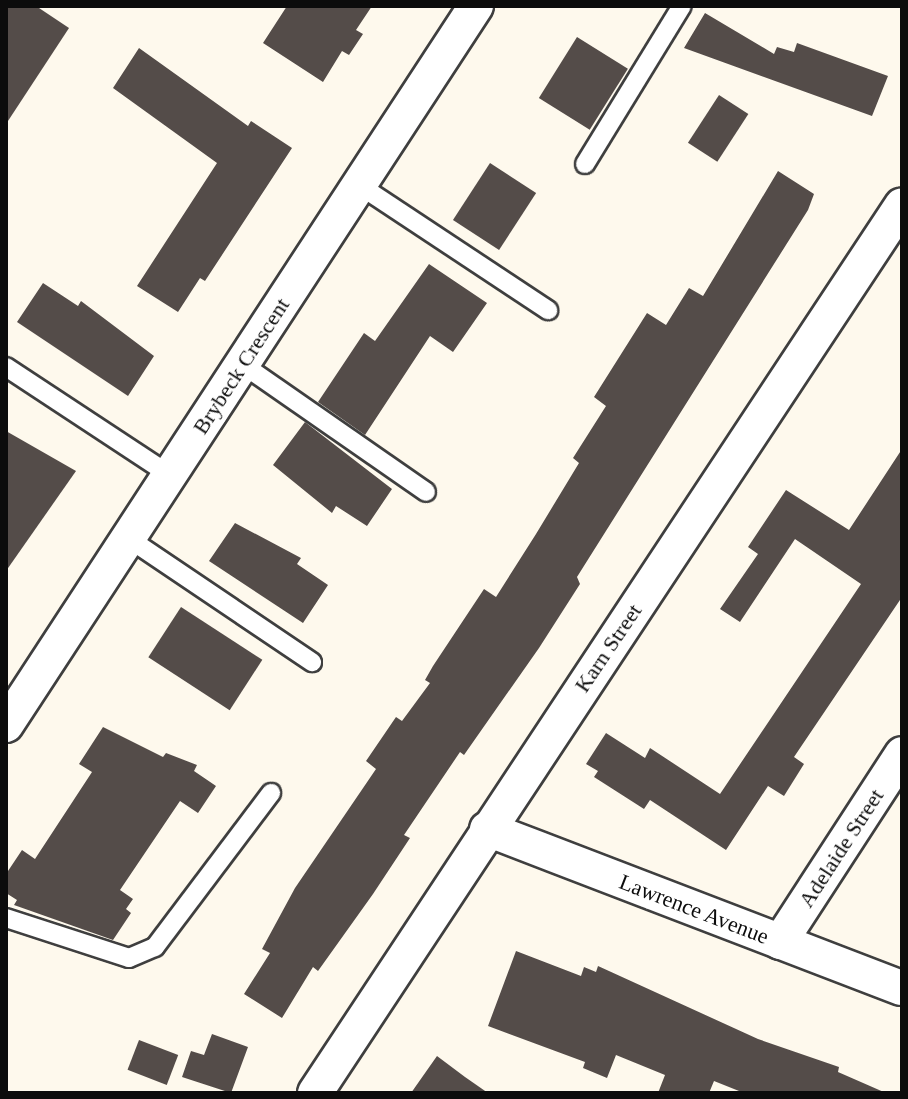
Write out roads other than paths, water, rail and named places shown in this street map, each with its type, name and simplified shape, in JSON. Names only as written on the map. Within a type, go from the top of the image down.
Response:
[{"type":"street","name":"Brybeck Crescent","points":[[6,725],[476,6]]},
{"type":"street","name":"Karn Street","points":[[315,1093],[902,205]]},
{"type":"street","name":"Adelaide Street","points":[[780,942],[902,754]]},
{"type":"street","name":"Lawrence Avenue","points":[[487,829],[902,988]]},
{"type":"lane","points":[[585,164],[682,6]]},
{"type":"lane","points":[[359,185],[548,310]]},
{"type":"lane","points":[[242,364],[426,492]]},
{"type":"lane","points":[[6,367],[170,475]]},
{"type":"lane","points":[[128,538],[312,662]]},
{"type":"lane","points":[[6,918],[129,958],[155,947],[271,793]]}]
